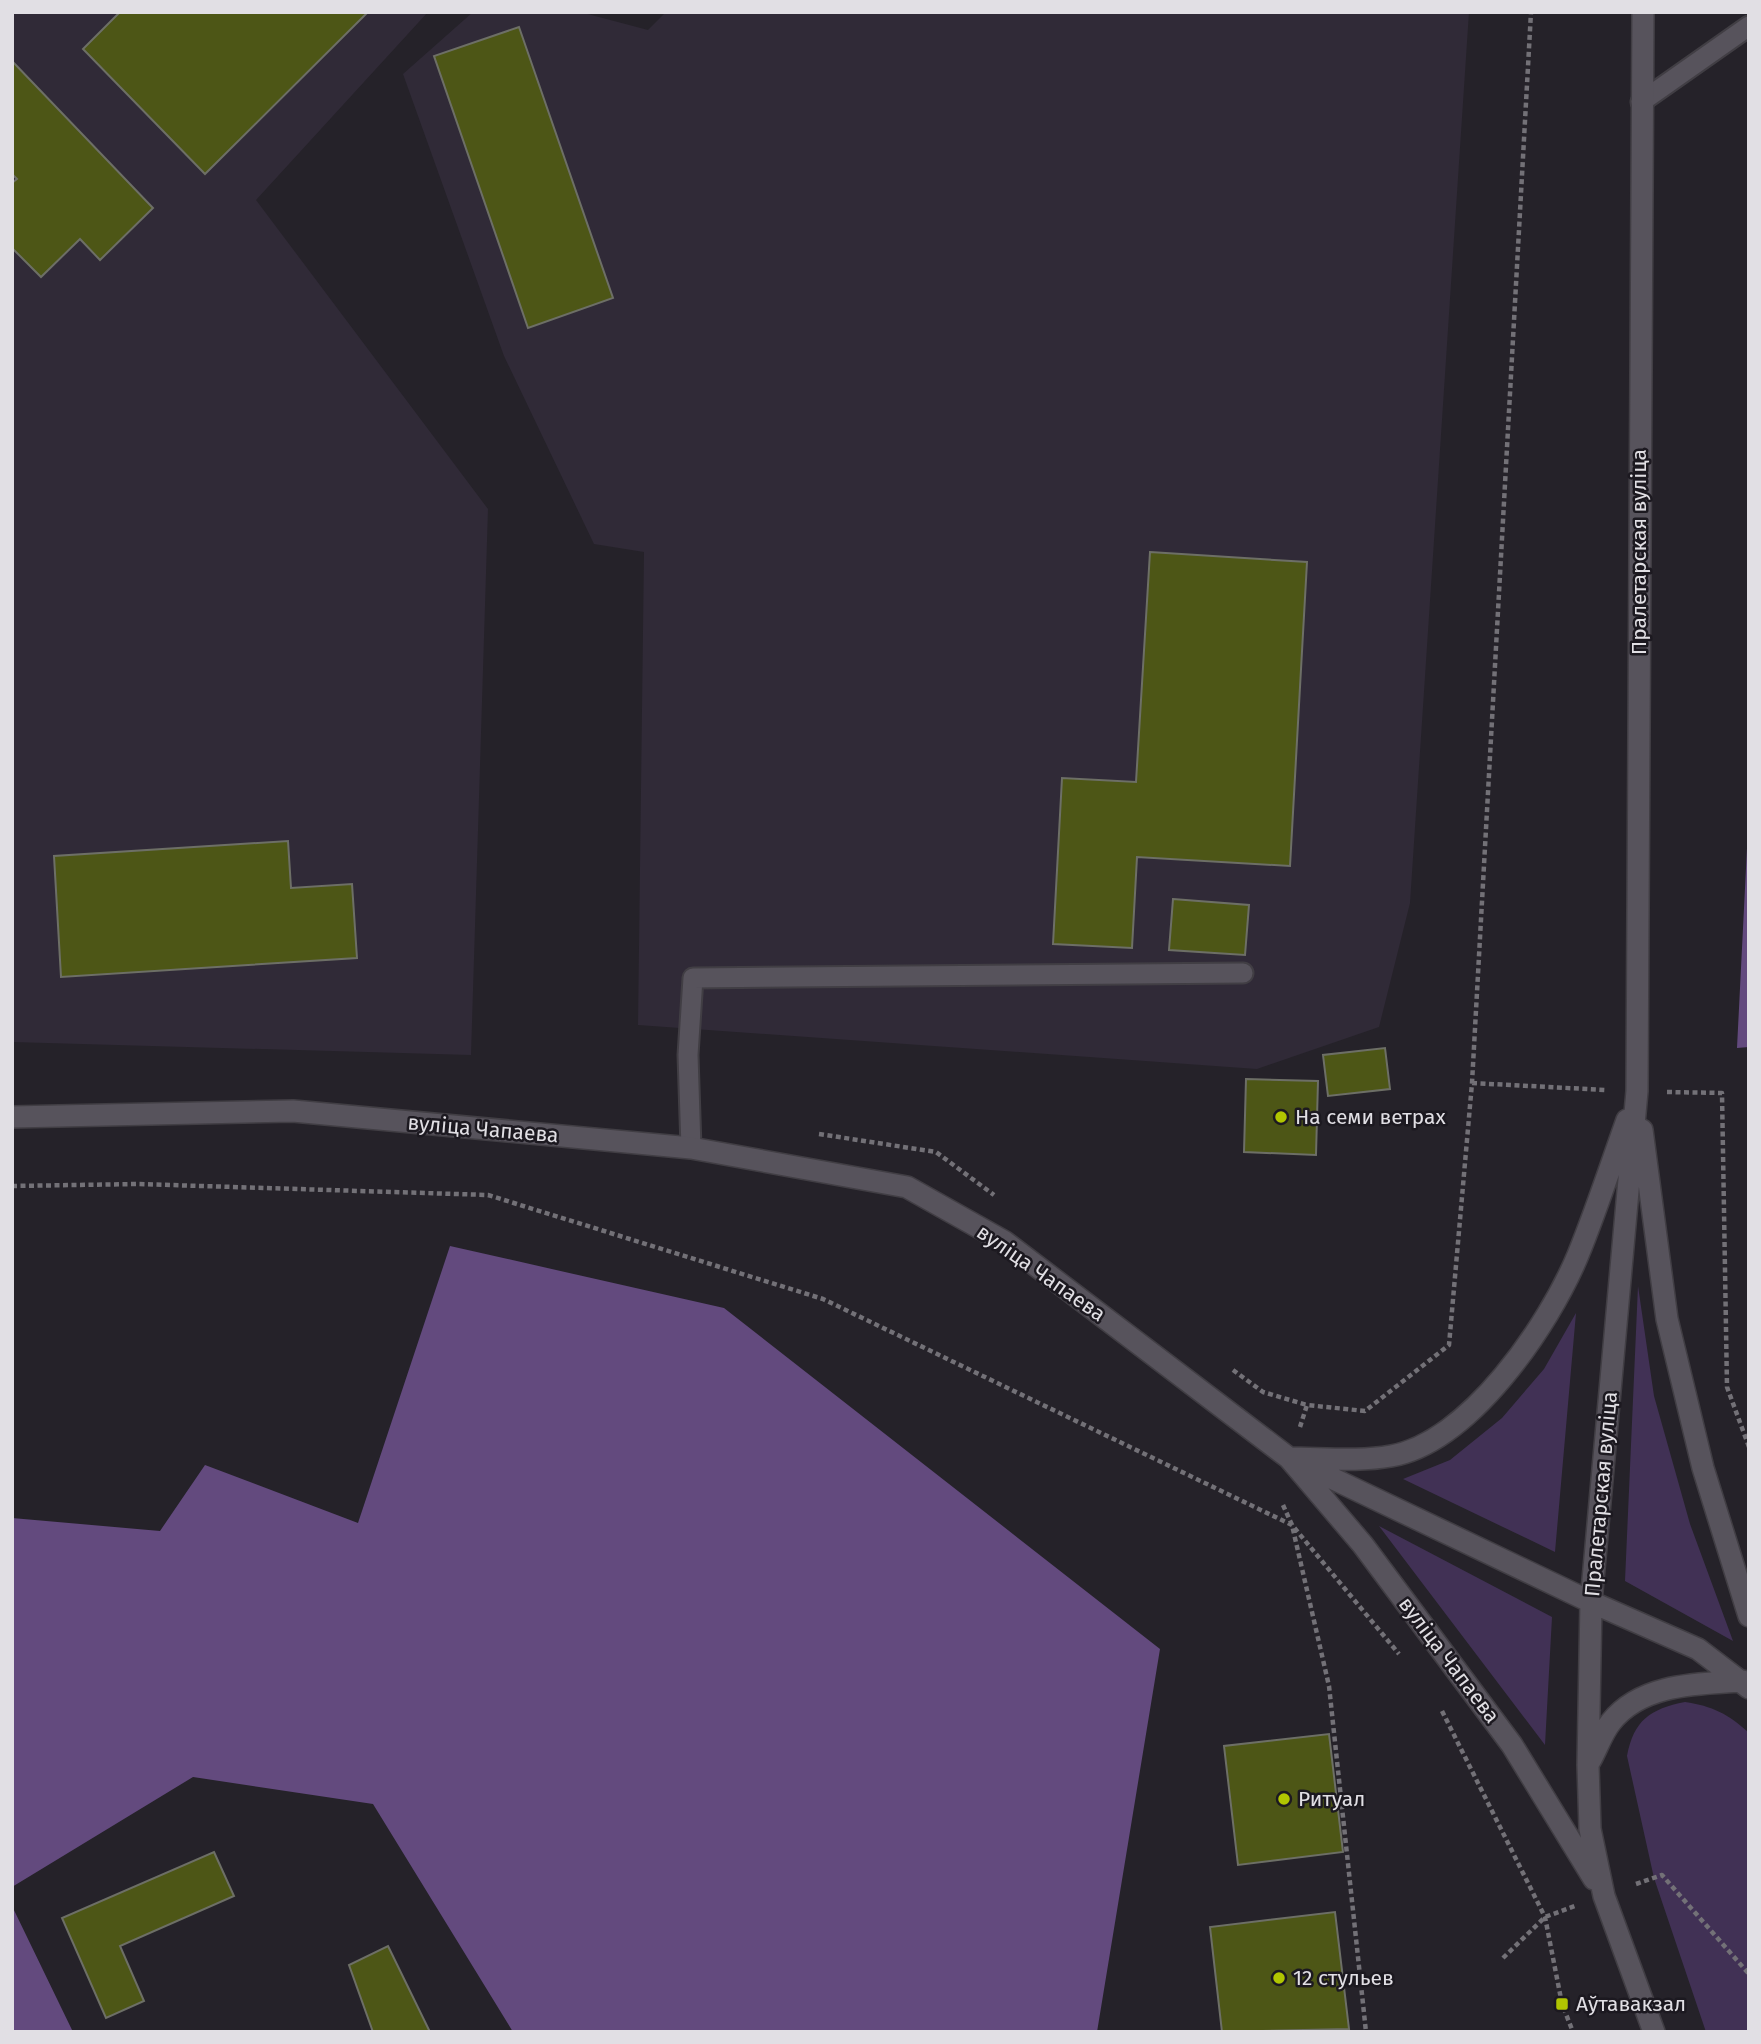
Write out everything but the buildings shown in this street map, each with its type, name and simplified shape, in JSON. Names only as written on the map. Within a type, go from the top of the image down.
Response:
[{"type":"main road","name":"Пралетарская вуліца","points":[[1604,1896],[1590,1829],[1588,1765],[1591,1602],[1637,1091],[1643,12]]},
{"type":"main road","points":[[1289,1458],[1392,1456],[1440,1436],[1490,1394],[1533,1337],[1577,1258],[1637,1091]]},
{"type":"main road","name":"Пралетарская вуліца","points":[[1637,1091],[1667,1319],[1703,1468],[1749,1616]]},
{"type":"main road","name":"вуліца Чапаева","points":[[12,1117],[293,1111],[691,1148],[907,1187],[1005,1242],[1289,1458],[1363,1545],[1512,1745],[1604,1896]]},
{"type":"main road","points":[[1289,1458],[1591,1602],[1698,1648],[1746,1684]]},
{"type":"main road","points":[[1588,1765],[1611,1721],[1656,1691],[1689,1684],[1746,1684]]},
{"type":"main road","points":[[1604,1896],[1654,2032]]},
{"type":"lane","points":[[1641,102],[1749,26]]},
{"type":"lane","points":[[691,1148],[688,1055],[693,978],[1243,973]]},
{"type":"path","points":[[1366,2032],[1329,1686],[1292,1525],[1279,1494],[1307,1405],[1365,1411],[1449,1345],[1473,1069],[1531,12]]},
{"type":"path","points":[[12,1186],[138,1184],[488,1195],[823,1299],[1292,1525],[1402,1657]]},
{"type":"path","points":[[1436,1698],[1545,1917],[1562,2004],[1573,2032]]},
{"type":"shaded area","points":[[12,12],[428,12],[256,200],[488,509],[471,1055],[12,1042]]},
{"type":"shaded area","points":[[473,12],[580,12],[648,30],[666,12],[1469,12],[1410,903],[1379,1027],[1257,1069],[638,1025],[644,552],[594,544],[504,356],[403,74]]},
{"type":"shaded area","points":[[1749,808],[1749,1047],[1737,1048]]},
{"type":"shaded area","points":[[450,1246],[724,1308],[1160,1649],[1097,2032],[513,2032],[373,1804],[193,1777],[12,1887],[12,1518],[160,1531],[205,1465],[358,1523]]},
{"type":"shaded area","points":[[1638,1286],[1654,1396],[1690,1524],[1733,1641],[1625,1581]]},
{"type":"shaded area","points":[[1576,1313],[1555,1552],[1403,1479],[1450,1460],[1502,1418],[1544,1369]]},
{"type":"shaded area","points":[[1379,1526],[1552,1617],[1545,1745]]},
{"type":"shaded area","points":[[1685,1702],[1720,1712],[1749,1733],[1749,2032],[1706,2032],[1654,1878],[1627,1756],[1634,1733],[1646,1718],[1662,1708]]},
{"type":"shaded area","points":[[12,1906],[73,2032],[12,2032]]},
{"type":"place","name":"На семи ветрах","points":[[1281,1117]]},
{"type":"place","name":"Ритуал","points":[[1284,1799]]},
{"type":"place","name":"12 стульев","points":[[1279,1978]]},
{"type":"place","name":"Аўтавакзал","points":[[1562,2004]]}]
